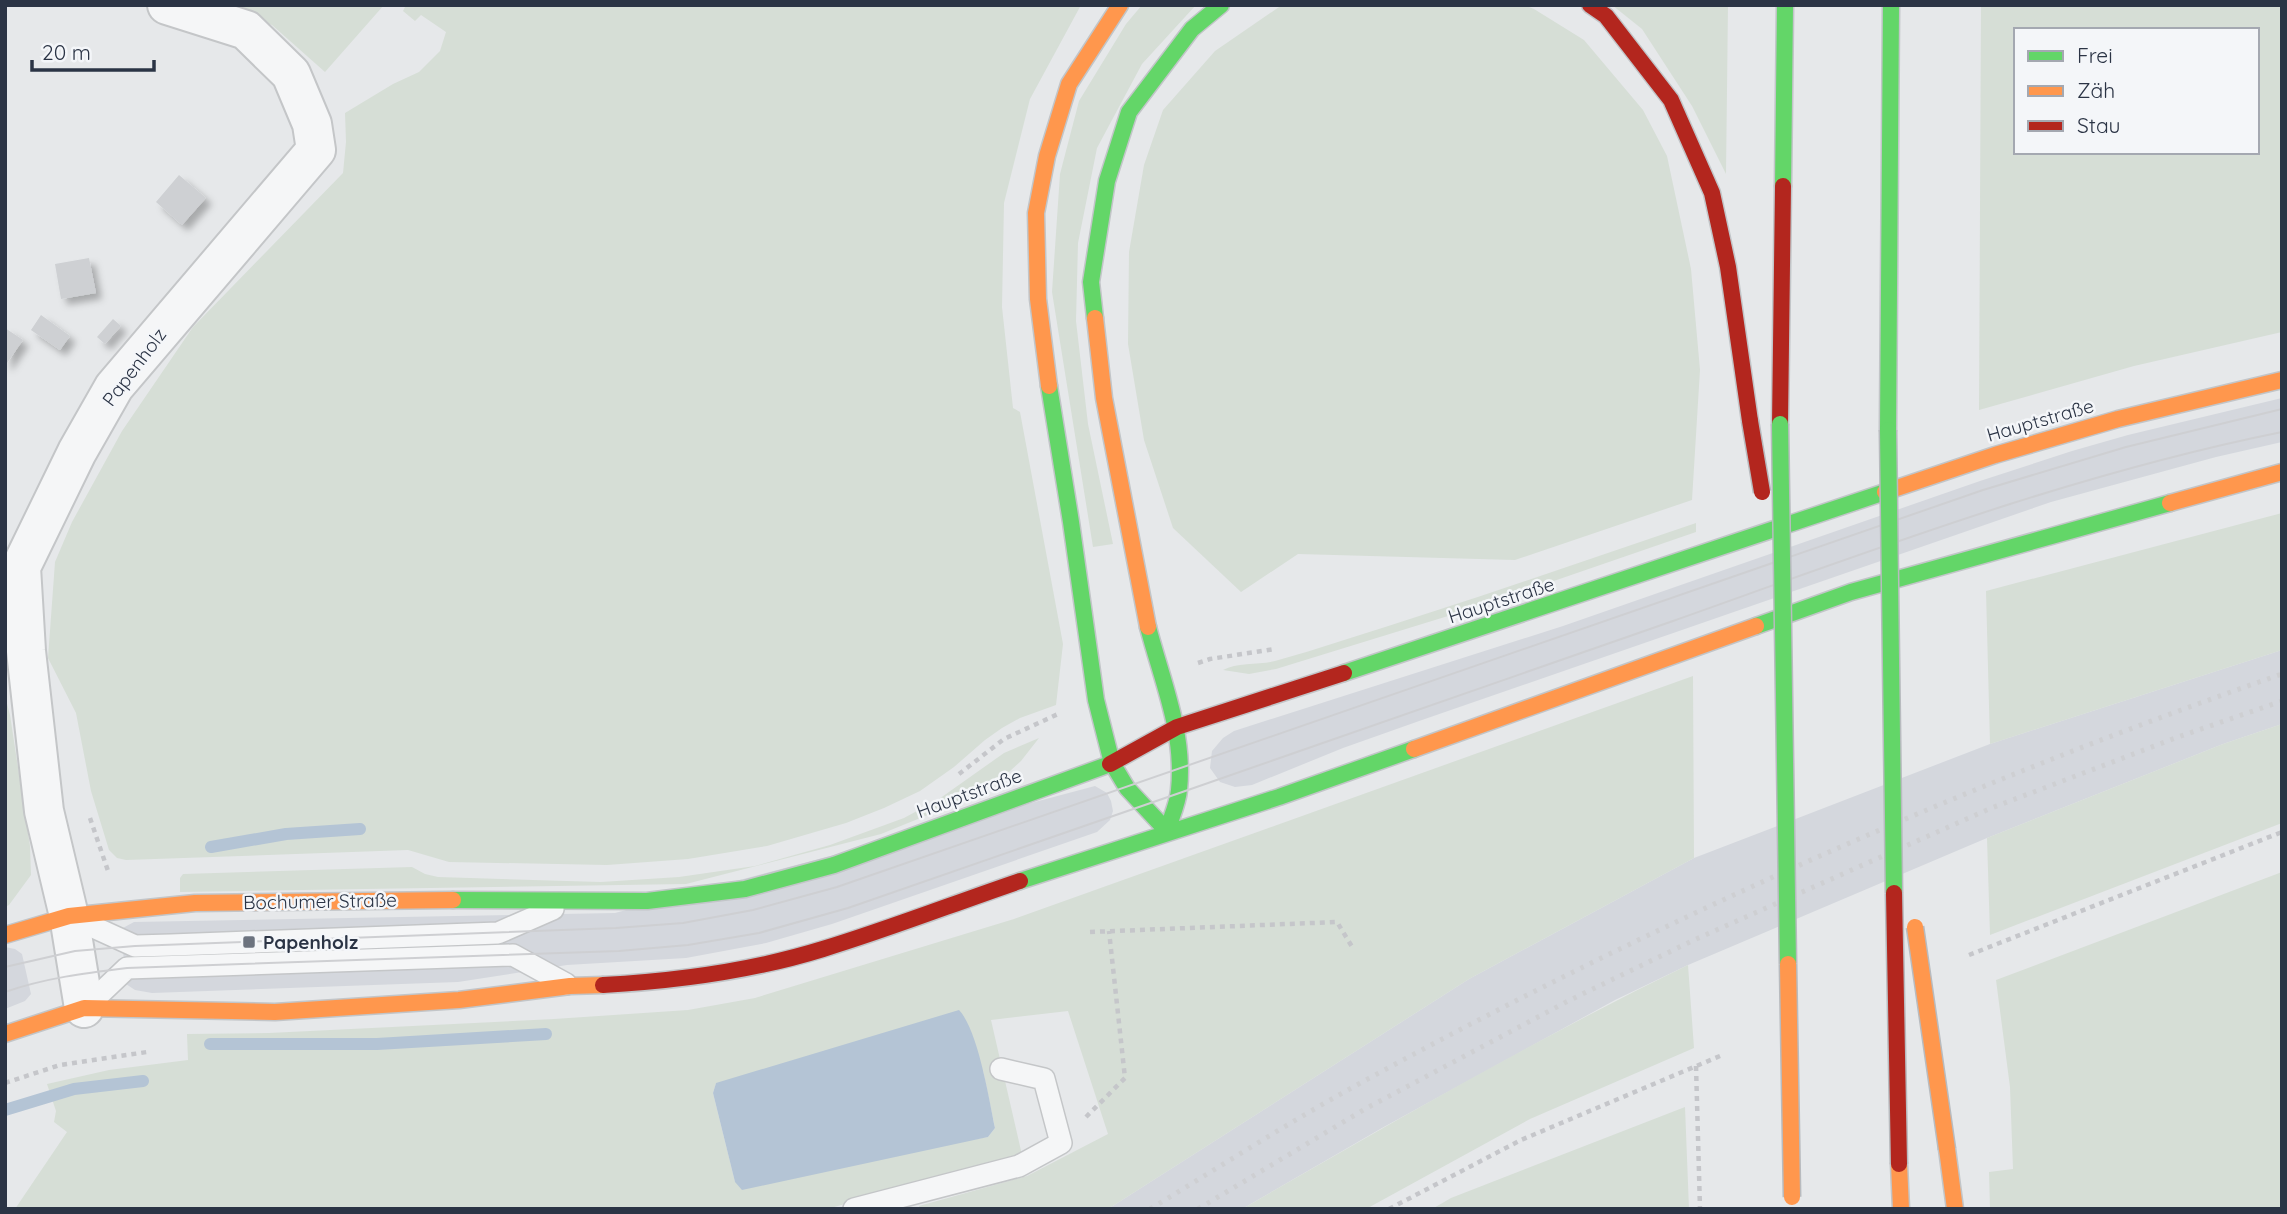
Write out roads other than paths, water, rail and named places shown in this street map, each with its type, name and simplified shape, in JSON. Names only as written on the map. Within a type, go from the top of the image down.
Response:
[{"type":"main road","points":[[1120,5],[1069,84],[1048,156],[1036,213],[1038,299],[1096,699],[1112,762],[1128,788],[1167,831]]},
{"type":"main road","points":[[1167,831],[1179,793],[1177,727],[1142,601],[1104,398],[1091,282],[1107,181],[1129,113],[1192,29],[1221,5]]},
{"type":"main road","points":[[1591,5],[1606,16],[1671,100],[1712,193],[1728,267],[1782,618]]},
{"type":"main road","points":[[1785,5],[1780,424],[1792,1203]]},
{"type":"main road","points":[[1891,5],[1888,430],[1891,765],[1900,1209]]},
{"type":"main road","name":"Hauptstraße","points":[[745,889],[834,865],[1112,762],[1177,727],[1512,619],[1995,455],[2118,419],[2282,380]]},
{"type":"main road","points":[[5,1034],[84,1008],[275,1012],[459,1000],[570,986],[660,982],[752,967],[823,949],[1167,831],[1279,797],[1851,592],[2282,472]]},
{"type":"main road","points":[[1891,765],[1909,888]]},
{"type":"main road","name":"Bochumer Straße","points":[[5,935],[69,916],[208,903],[416,899],[648,901],[745,889]]},
{"type":"main road","points":[[1913,916],[1955,1209]]},
{"type":"street","name":"Papenholz","points":[[84,1008],[69,916],[44,811],[26,651],[21,567],[77,452],[114,387],[316,150],[312,124],[304,103],[291,74],[282,65],[246,30],[167,5]]},
{"type":"lane","name":"Bochumer Straße","points":[[69,916],[135,946],[171,945],[498,933],[571,902]]},
{"type":"lane","points":[[84,1008],[127,968],[513,955],[570,986]]},
{"type":"lane","points":[[854,1209],[1019,1166],[1061,1143],[1044,1079],[1001,1069]]},
{"type":"water","points":[[959,1010],[972,1033],[986,1083],[995,1128],[988,1137],[742,1190],[735,1182],[713,1093],[716,1083]]},
{"type":"waterway","points":[[211,847],[286,834],[360,829]]},
{"type":"waterway","points":[[210,1044],[377,1044],[546,1034]]},
{"type":"waterway","points":[[5,1110],[74,1089],[143,1081]]},
{"type":"tram line","points":[[5,967],[75,951],[135,946],[616,928],[683,923],[753,910],[837,887],[1983,490],[2126,447],[2282,409]]},
{"type":"tram line","points":[[5,992],[50,980],[127,968],[619,951],[688,945],[759,933],[848,908],[1898,541],[2127,469],[2282,432]]},
{"type":"railway","points":[[1150,1209],[1355,1086],[1580,968],[1694,913],[1810,860],[2044,762],[2282,674]]},
{"type":"railway","points":[[1198,1209],[1365,1109],[1568,1001],[1694,940],[1989,809],[2178,737],[2282,701]]},
{"type":"place","name":"Papenholz","points":[[249,942]]}]
